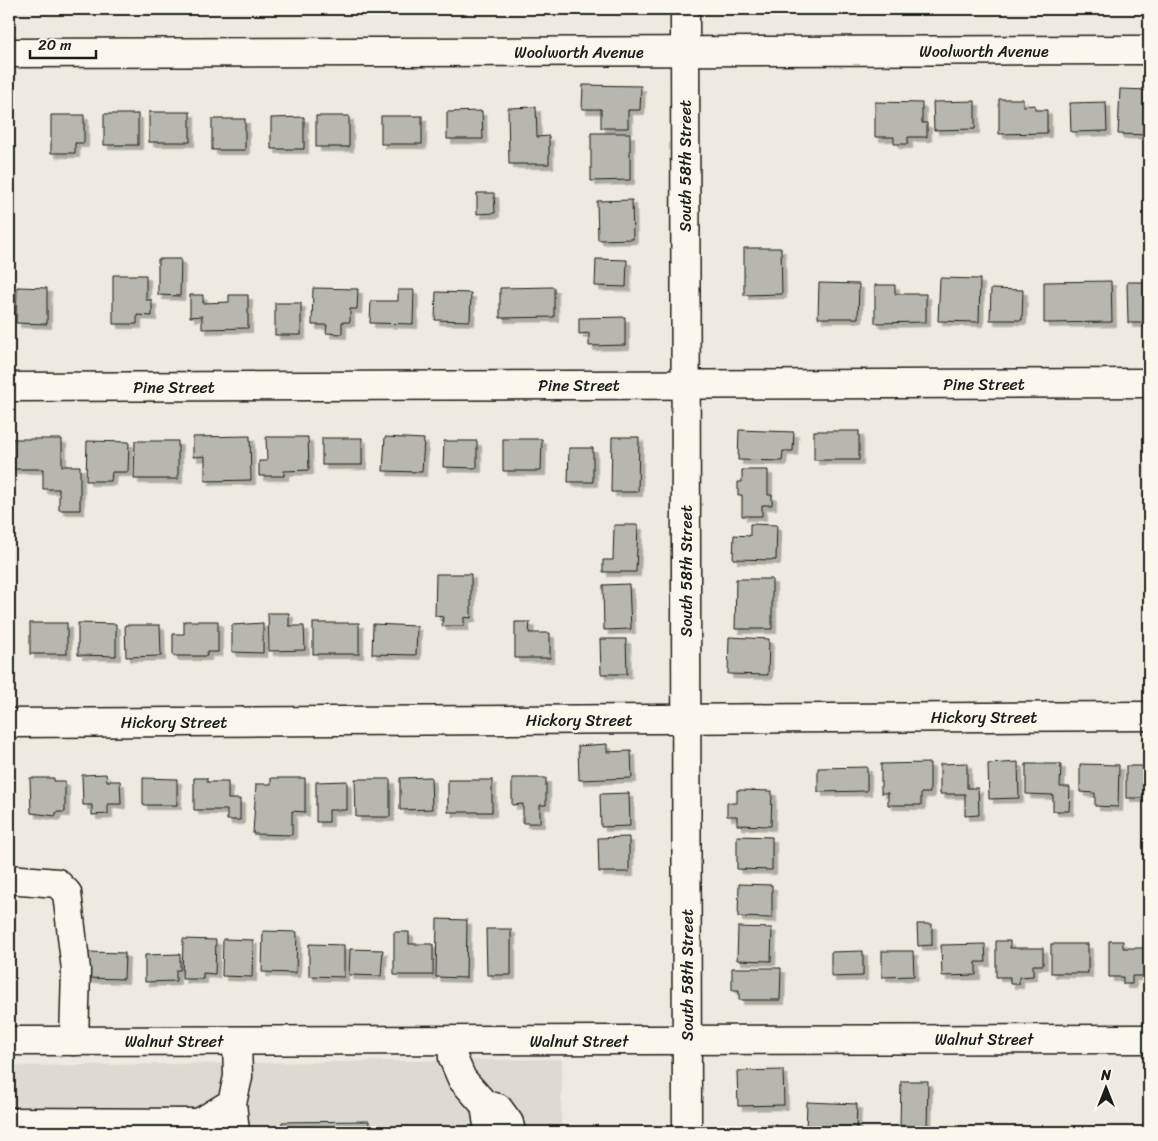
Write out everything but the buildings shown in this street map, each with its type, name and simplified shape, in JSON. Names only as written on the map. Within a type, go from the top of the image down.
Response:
[{"type":"street","name":"South 58th Street","points":[[685,9],[687,1132]]},
{"type":"street","name":"Woolworth Avenue","points":[[9,53],[1149,50]]},
{"type":"street","name":"Pine Street","points":[[9,387],[1149,384]]},
{"type":"street","name":"Hickory Street","points":[[9,722],[1149,716]]},
{"type":"street","points":[[9,879],[58,882],[67,893],[76,970],[74,1041]]},
{"type":"street","name":"Walnut Street","points":[[9,1042],[1149,1038]]},
{"type":"street","points":[[235,1132],[232,1103],[238,1077],[236,1041]]},
{"type":"street","points":[[452,1041],[453,1058],[462,1079],[485,1106],[489,1132]]},
{"type":"street","points":[[9,1122],[199,1123],[232,1103]]},
{"type":"street","points":[[485,1106],[498,1108],[511,1132]]},
{"type":"shaded area","points":[[562,1059],[561,1132],[9,1132],[9,1066]]}]
